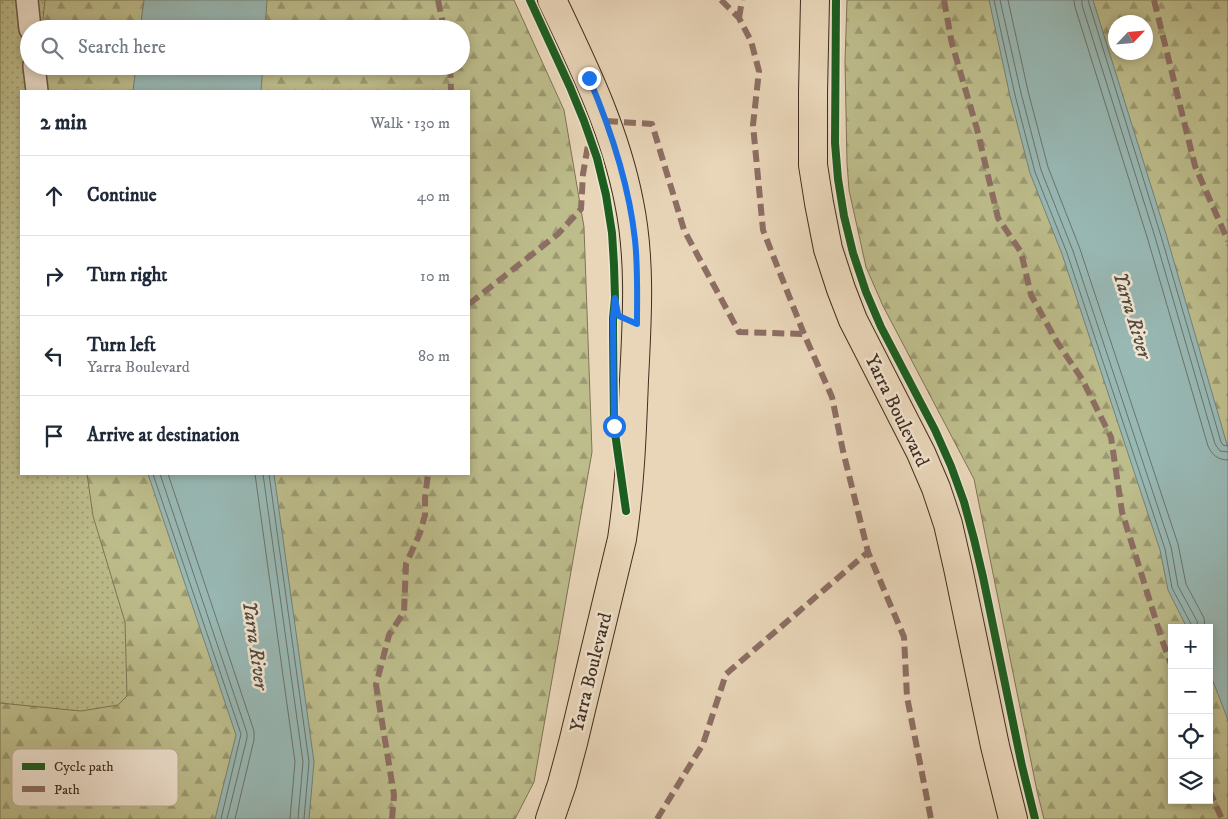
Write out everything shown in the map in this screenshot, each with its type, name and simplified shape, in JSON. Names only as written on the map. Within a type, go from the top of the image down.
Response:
[{"type":"main road","name":"Yarra Boulevard","points":[[550,819],[573,742],[622,539],[632,437],[637,316],[635,241],[629,202],[618,157],[601,107],[552,0]]},
{"type":"main road","name":"Yarra Boulevard","points":[[815,0],[814,165],[828,249],[853,320],[921,453],[936,488],[948,524],[995,746],[1013,819]]},
{"type":"lane","points":[[27,0],[29,20]]},
{"type":"lane","points":[[35,75],[37,90]]},
{"type":"green space","points":[[0,0],[144,0],[141,20],[20,20],[20,75],[66,75],[129,90],[20,90],[20,475],[148,475],[236,735],[178,756],[178,749],[12,749],[12,806],[37,806],[0,819]]},
{"type":"green space","points":[[45,0],[514,0],[564,110],[584,227],[592,452],[534,782],[515,819],[0,819],[0,703],[81,711],[118,705],[127,696],[125,622],[93,516],[87,475],[470,475],[470,90],[36,90],[37,75],[470,75],[470,20],[43,20]]},
{"type":"green space","points":[[847,0],[1228,0],[1228,819],[1044,819],[974,479],[883,306],[866,267],[849,190],[845,62]]},
{"type":"water","points":[[144,0],[267,0],[266,20],[141,20]]},
{"type":"water","name":"Yarra River","points":[[989,0],[1093,0],[1108,48],[1108,60],[1112,60],[1166,234],[1228,448],[1228,720],[1213,681],[1213,624],[1185,624],[1168,590],[1160,550],[1062,254],[1030,173],[1010,96]]},
{"type":"water","points":[[135,75],[262,75],[261,90],[133,90]]},
{"type":"water","name":"Yarra River","points":[[148,475],[274,475],[314,762],[309,819],[215,819],[236,735]]},
{"type":"marked path","points":[[438,0],[442,20]]},
{"type":"marked path","points":[[721,0],[739,18],[751,41],[759,71],[753,125],[763,230],[804,334],[832,397],[843,451],[868,552],[904,637],[907,697],[931,819]]},
{"type":"marked path","points":[[739,18],[742,0]]},
{"type":"marked path","points":[[944,0],[952,44],[977,129],[998,218],[1021,252],[1031,295],[1057,342],[1082,379],[1111,437],[1122,512],[1168,656]]},
{"type":"marked path","points":[[1154,0],[1195,166],[1228,241]]},
{"type":"marked path","points":[[450,75],[451,90]]},
{"type":"marked path","points":[[606,121],[652,124],[684,230],[739,332],[804,334]]},
{"type":"marked path","points":[[470,303],[558,234],[581,209],[583,174],[589,139]]},
{"type":"marked path","points":[[392,819],[394,795],[376,685],[389,635],[404,612],[406,564],[420,533],[425,515],[428,475]]},
{"type":"marked path","points":[[657,819],[703,744],[726,674],[868,552]]},
{"type":"marked path","points":[[1213,799],[1222,819]]},
{"type":"cycle path","points":[[530,0],[584,121],[597,158],[606,195],[612,233],[614,265],[614,426],[626,511]]},
{"type":"cycle path","points":[[836,0],[835,143],[844,216],[853,253],[866,292],[881,327],[935,430],[964,502],[983,577],[1022,766],[1035,819]]},
{"type":"route","points":[[589,78],[618,157],[629,202],[635,241],[637,324],[619,316],[615,298],[613,318],[614,426]]}]
